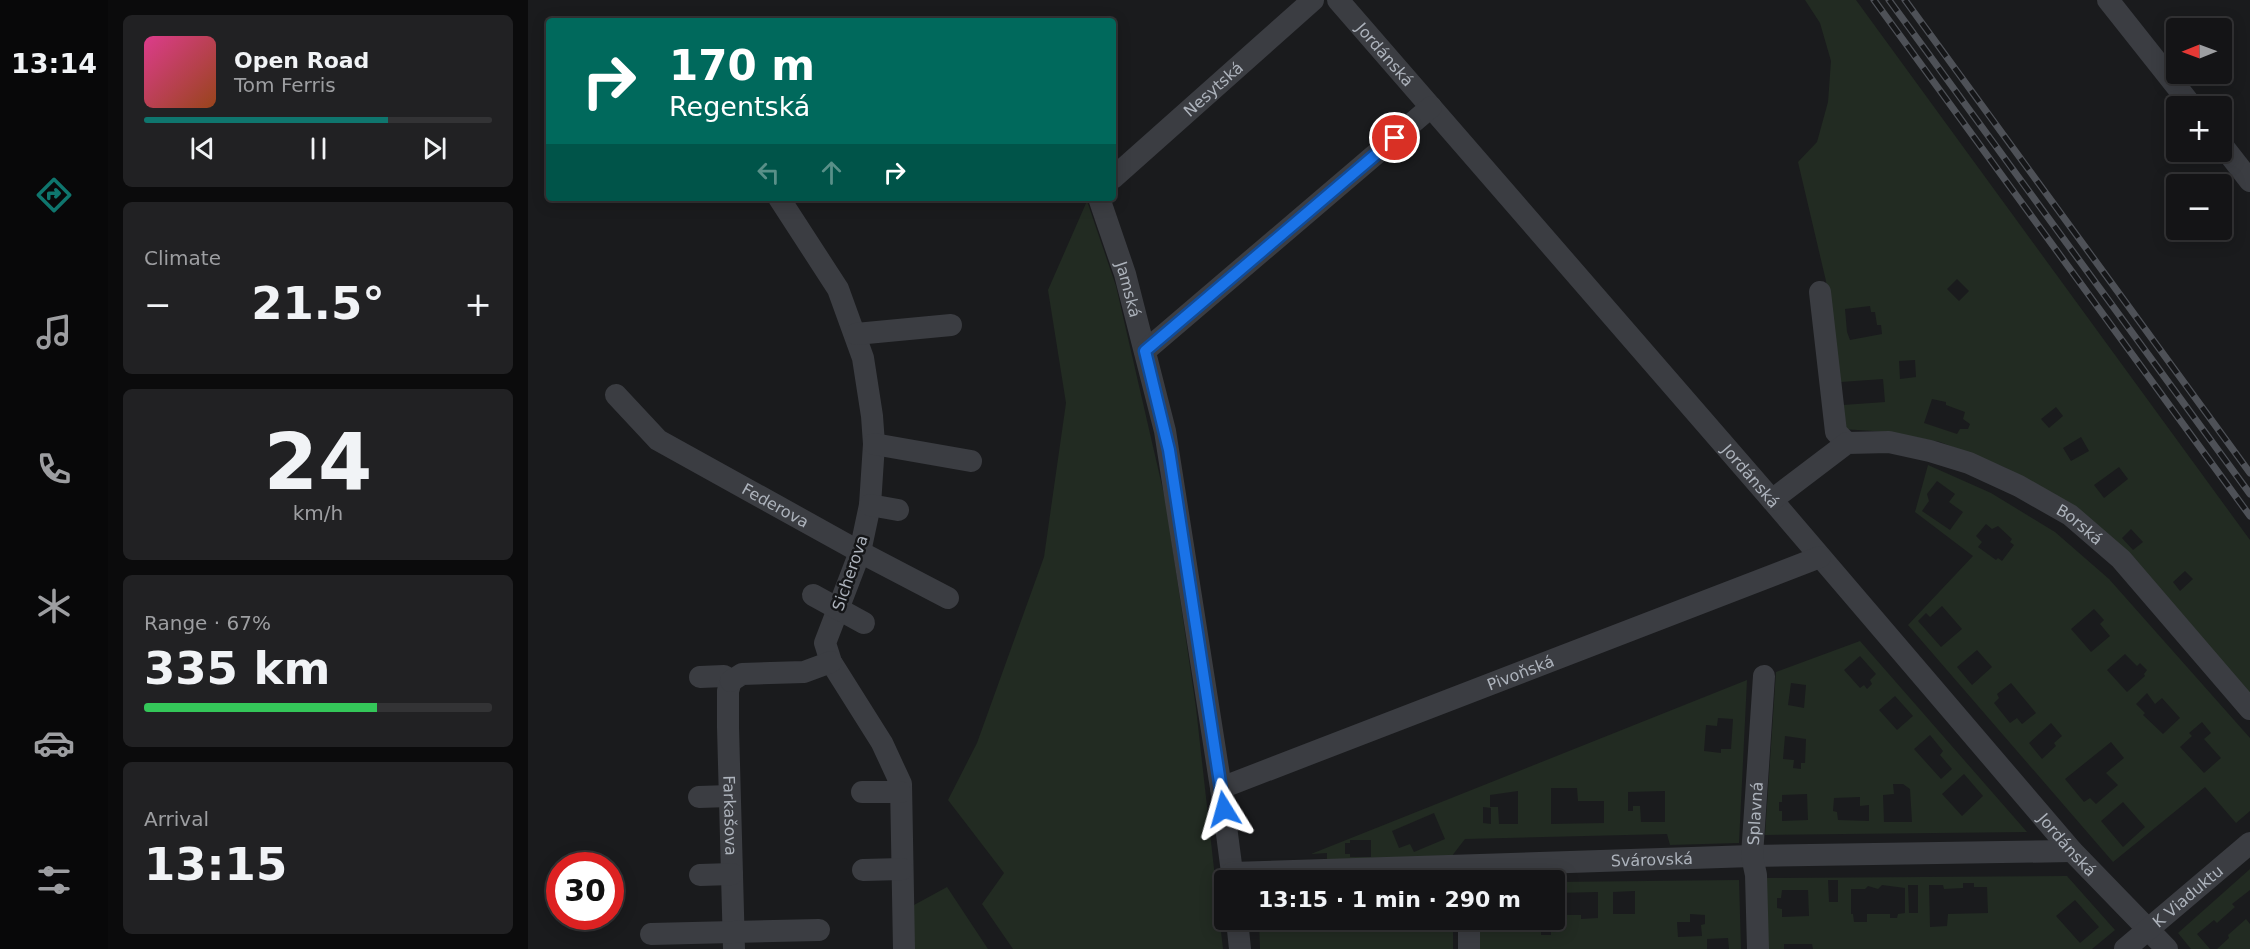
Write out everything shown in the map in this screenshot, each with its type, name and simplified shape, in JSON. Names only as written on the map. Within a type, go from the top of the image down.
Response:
[{"type":"street","name":"Nesytská","points":[[1116,175],[1313,0]]},
{"type":"street","name":"Jordánská","points":[[1338,0],[2072,850],[2167,949]]},
{"type":"street","points":[[2109,0],[2184,96]]},
{"type":"street","points":[[1145,351],[1431,107]]},
{"type":"street","points":[[2232,158],[2250,182]]},
{"type":"street","name":"Sicherova","points":[[781,201],[838,289],[863,358],[874,444],[870,505],[860,552],[825,643],[831,662],[892,763],[901,784],[904,949]]},
{"type":"street","name":"Jamská","points":[[1100,201],[1125,273],[1165,431],[1232,870]]},
{"type":"street","points":[[1772,500],[1847,442],[1836,432],[1820,292]]},
{"type":"street","points":[[856,334],[951,325]]},
{"type":"street","name":"Federova","points":[[616,395],[658,440],[948,598]]},
{"type":"street","name":"Borská","points":[[1847,442],[1889,442],[1969,463],[2019,486],[2070,515],[2121,559],[2250,709]]},
{"type":"street","points":[[874,444],[971,461]]},
{"type":"street","points":[[870,505],[898,510]]},
{"type":"street","name":"Pivoňská","points":[[1221,788],[1820,557]]},
{"type":"street","points":[[813,595],[864,622]]},
{"type":"street","points":[[700,677],[724,676],[731,681],[742,674],[804,672],[831,662]]},
{"type":"street","name":"Splavná","points":[[1758,949],[1756,875],[1752,856],[1764,676]]},
{"type":"street","name":"Farkašova","points":[[731,681],[728,691],[733,940]]},
{"type":"street","points":[[862,792],[900,792]]},
{"type":"street","points":[[699,797],[729,796]]},
{"type":"street","name":"K Viaduktu","points":[[2126,949],[2250,843]]},
{"type":"street","name":"Svárovská","points":[[1504,870],[1752,856],[2072,850]]},
{"type":"street","points":[[863,870],[902,869]]},
{"type":"street","points":[[700,875],[732,874]]},
{"type":"street","points":[[651,934],[733,940],[819,930]]},
{"type":"street","points":[[1238,930],[1240,949]]},
{"type":"street","points":[[1469,930],[1469,949]]},
{"type":"shaded area","points":[[1805,0],[1856,0],[2250,540],[2250,697],[2062,501],[2004,467],[1940,442],[1887,432],[1843,429],[1826,281],[1798,162],[1817,142],[1828,102],[1831,61],[1820,23]],"holes":[[[1957,279],[1969,291],[1959,301],[1947,289]],[[1870,306],[1871,312],[1875,312],[1877,325],[1881,325],[1882,334],[1850,340],[1845,309]],[[1915,360],[1916,377],[1900,379],[1899,361]],[[1883,379],[1885,402],[1843,405],[1841,382]],[[1932,399],[1946,402],[1946,405],[1965,412],[1963,419],[1970,424],[1968,429],[1960,429],[1957,434],[1924,423]],[[2056,407],[2063,416],[2049,428],[2041,419]],[[2081,437],[2089,451],[2071,461],[2063,448]],[[2119,467],[2128,479],[2104,498],[2094,485]],[[2131,529],[2143,542],[2133,550],[2122,538]],[[2185,571],[2193,579],[2180,591],[2173,582]]]},
{"type":"shaded area","points":[[1087,201],[1116,286],[1166,503],[1196,708],[1214,870],[1214,930],[1221,930],[1223,949],[1013,949],[982,904],[1004,873],[948,800],[977,743],[1044,557],[1066,403],[1048,290]]},
{"type":"shaded area","points":[[1928,465],[1991,493],[2055,532],[2109,579],[2250,738],[2250,811],[2236,823],[2205,787],[2113,862],[1908,625],[1973,556],[1915,512]],"holes":[[[1937,481],[1955,494],[1949,502],[1963,512],[1950,530],[1922,511],[1929,501],[1927,494]],[[1986,524],[1992,529],[1998,526],[2012,539],[2010,542],[2014,545],[2002,561],[1998,558],[1996,560],[1978,547],[1982,542],[1976,536]],[[1942,606],[1962,629],[1941,647],[1918,621],[1926,613],[1930,617]],[[2094,609],[2104,620],[2100,624],[2110,636],[2091,652],[2071,629]],[[1977,650],[1992,667],[1972,685],[1957,667]],[[2125,654],[2137,666],[2140,663],[2147,670],[2145,676],[2127,692],[2107,670]],[[2011,683],[2036,713],[2022,724],[2017,718],[2010,723],[1994,703],[1999,698],[1997,694]],[[2147,693],[2155,704],[2162,698],[2180,718],[2163,734],[2143,715],[2145,713],[2136,704]],[[2202,722],[2211,733],[2204,739],[2221,758],[2204,773],[2180,747],[2192,736],[2189,733]],[[2051,723],[2062,736],[2054,743],[2056,746],[2042,759],[2029,743]],[[2111,742],[2124,758],[2106,773],[2118,785],[2096,804],[2090,798],[2084,802],[2065,779]],[[2123,802],[2145,827],[2123,847],[2101,821]]]},
{"type":"shaded area","points":[[1860,641],[2027,832],[1765,835],[1776,672]],"holes":[[[1860,656],[1876,674],[1870,680],[1872,684],[1867,689],[1864,685],[1860,688],[1844,670]],[[1791,683],[1806,685],[1804,708],[1788,705]],[[1895,696],[1913,716],[1897,730],[1879,710]],[[1930,735],[1943,751],[1940,755],[1952,769],[1941,779],[1914,749]],[[1785,736],[1806,739],[1805,763],[1801,763],[1801,769],[1793,768],[1794,760],[1783,759]],[[1964,774],[1983,796],[1962,816],[1942,794]],[[1893,784],[1903,784],[1910,789],[1912,822],[1884,822],[1883,795],[1894,794]],[[1807,794],[1808,820],[1782,821],[1779,802],[1782,802],[1782,795]],[[1860,797],[1860,806],[1869,805],[1869,821],[1838,820],[1837,812],[1833,811],[1834,798]]]},
{"type":"shaded area","points":[[1747,680],[1739,843],[1670,845],[1667,834],[1465,839],[1448,861],[1327,861],[1327,853],[1311,854]],"holes":[[[1718,718],[1733,719],[1731,749],[1721,749],[1721,753],[1704,751],[1706,725],[1717,726]],[[1551,788],[1577,788],[1578,801],[1604,801],[1604,823],[1551,824]],[[1518,791],[1518,824],[1499,824],[1498,807],[1490,807],[1490,795]],[[1665,791],[1665,822],[1641,822],[1640,806],[1633,806],[1633,811],[1628,811],[1628,792]],[[1483,807],[1491,808],[1491,824],[1483,823]],[[1434,813],[1445,839],[1414,852],[1410,844],[1399,848],[1392,831]],[[1350,840],[1371,840],[1371,857],[1350,857],[1350,854],[1345,854],[1345,843],[1350,843]]]},
{"type":"shaded area","points":[[2250,869],[2250,890],[2232,904],[2235,907],[2217,923],[2214,920],[2197,934],[2210,949],[2191,949],[2178,933]]},
{"type":"shaded area","points":[[2067,876],[2115,930],[2092,949],[1813,949],[1812,944],[1784,944],[1784,949],[1767,949],[1767,878]],"holes":[[[1828,880],[1838,880],[1838,902],[1829,902]],[[1963,883],[1974,883],[1974,887],[1987,887],[1988,913],[1948,914],[1947,926],[1930,927],[1929,885],[1943,885],[1944,889],[1963,888]],[[1882,885],[1905,888],[1905,913],[1898,914],[1897,918],[1890,918],[1890,914],[1867,914],[1867,922],[1854,922],[1853,914],[1851,914],[1851,889],[1865,889],[1868,886],[1878,889]],[[1908,885],[1918,885],[1918,913],[1909,913]],[[1782,890],[1808,890],[1809,916],[1782,917],[1782,909],[1777,908],[1777,898],[1781,898]],[[2075,900],[2099,927],[2080,943],[2056,916]]]},
{"type":"shaded area","points":[[1739,880],[1741,949],[1729,949],[1728,938],[1707,939],[1707,949],[1479,949],[1478,930],[1541,930],[1541,935],[1551,935],[1551,930],[1565,930],[1565,915],[1581,915],[1581,919],[1598,918],[1598,892],[1565,893],[1565,882]],"holes":[[[1635,891],[1635,914],[1613,914],[1613,892]],[[1690,914],[1705,915],[1705,924],[1701,925],[1702,936],[1678,937],[1677,922],[1690,922]]]},
{"type":"shaded area","points":[[947,887],[988,949],[913,949],[914,905]]},
{"type":"shaded area","points":[[2246,919],[2250,924],[2250,949],[2217,949],[2229,938],[2228,935]]},
{"type":"shaded area","points":[[1259,930],[1401,930],[1401,932],[1453,930],[1453,949],[1260,949]]},
{"type":"railway","points":[[1874,0],[2250,516]]},
{"type":"railway","points":[[1889,0],[2250,494]]},
{"type":"railway","points":[[1905,0],[2250,473]]},
{"type":"route","points":[[1224,809],[1169,450],[1145,351],[1395,138]]}]
